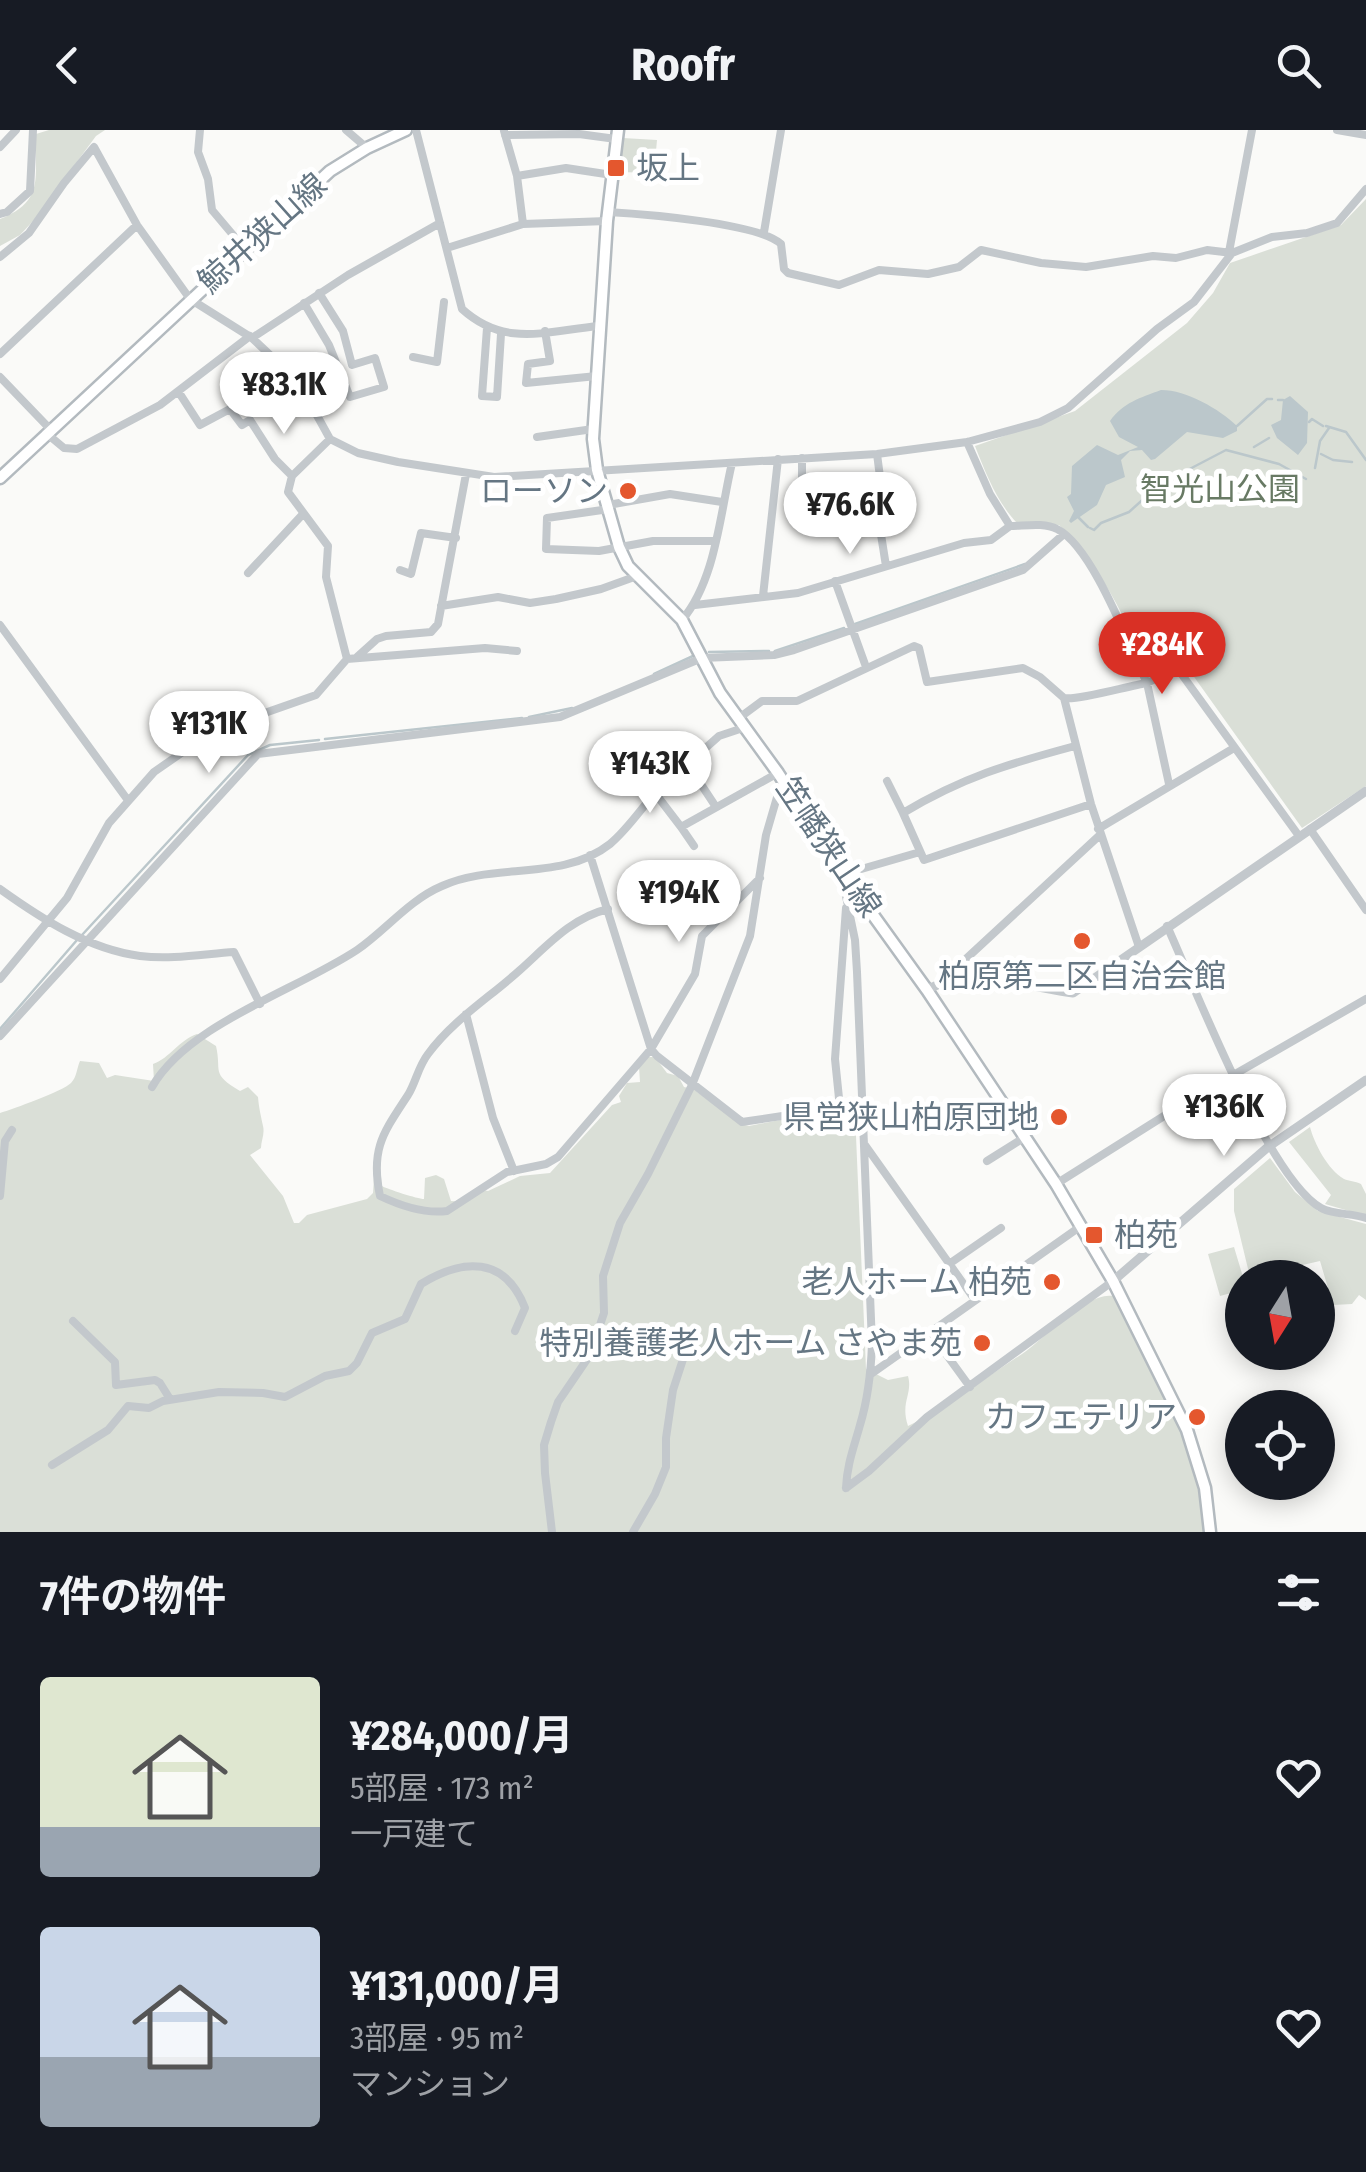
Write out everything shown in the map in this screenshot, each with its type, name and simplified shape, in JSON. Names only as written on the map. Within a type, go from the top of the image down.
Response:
[{"type":"main road","name":"鯨井狭山線","points":[[0,478],[330,172],[367,148],[406,130]]},
{"type":"main road","name":"笠幡狭山線","points":[[617,134],[593,429],[597,470],[619,547],[636,576],[682,620],[742,723],[1056,1184],[1112,1281],[1193,1445],[1205,1488],[1210,1532]]},
{"type":"street","points":[[0,147],[16,130]]},
{"type":"street","points":[[0,214],[8,212],[30,191],[32,130]]},
{"type":"street","points":[[200,130],[198,152],[208,179],[212,210],[244,248]]},
{"type":"street","points":[[346,130],[367,148]]},
{"type":"street","points":[[416,130],[462,309],[501,334],[599,326]]},
{"type":"street","points":[[764,232],[781,130]]},
{"type":"street","points":[[0,256],[29,234],[94,147],[138,225],[190,298],[251,337],[303,390],[330,438],[358,453],[494,477],[877,454],[967,442],[1040,422],[1068,408],[1157,329],[1194,302],[1230,252],[1252,130]]},
{"type":"street","points":[[1338,130],[1366,135]]},
{"type":"street","points":[[524,224],[517,176],[504,132],[617,134]]},
{"type":"street","points":[[517,176],[566,168],[612,175]]},
{"type":"street","points":[[446,248],[524,224],[669,215],[764,232],[781,244],[788,273],[839,285],[878,270],[928,274],[959,267],[981,250],[1041,263],[1086,267],[1153,256],[1176,258],[1208,250],[1230,252],[1272,237],[1307,233],[1337,223],[1366,189]]},
{"type":"street","points":[[0,377],[64,448],[76,449],[160,406],[251,337],[440,223]]},
{"type":"street","points":[[0,354],[138,225]]},
{"type":"street","points":[[304,304],[329,344],[350,397],[384,386],[375,358],[352,365],[343,331],[319,293]]},
{"type":"street","points":[[413,357],[437,362],[444,302]]},
{"type":"street","points":[[487,328],[482,396],[497,397],[501,334]]},
{"type":"street","points":[[546,331],[550,361],[528,364],[526,383],[597,376]]},
{"type":"street","points":[[178,391],[200,424],[230,410],[242,425],[250,420],[275,459],[292,476]]},
{"type":"street","points":[[537,437],[593,429]]},
{"type":"street","points":[[330,438],[292,476],[288,492],[328,546],[326,577],[352,658]]},
{"type":"street","points":[[967,442],[990,494],[1010,526]]},
{"type":"street","points":[[877,454],[880,476],[876,503],[886,566]]},
{"type":"street","points":[[802,458],[802,514]]},
{"type":"street","points":[[763,596],[778,459]]},
{"type":"street","points":[[682,620],[695,605],[708,576],[732,463]]},
{"type":"street","points":[[431,654],[466,474]]},
{"type":"street","points":[[714,541],[652,541],[599,551],[546,549],[546,518],[670,494],[722,502]]},
{"type":"street","points":[[248,572],[303,514]]},
{"type":"street","points":[[695,605],[798,593],[964,542],[991,540],[1010,526],[1048,526],[1062,532],[1090,566],[1147,683],[1169,784]]},
{"type":"street","points":[[0,1036],[258,754],[560,716],[702,658],[774,656],[1023,570],[1062,532]]},
{"type":"street","points":[[400,570],[411,574],[421,533],[456,538]]},
{"type":"street","points":[[441,606],[498,597],[530,602],[568,598],[636,576]]},
{"type":"street","points":[[835,581],[866,667]]},
{"type":"street","points":[[0,979],[67,898],[126,800],[154,772],[212,731],[316,695],[377,639],[424,634],[438,624]]},
{"type":"street","points":[[0,625],[126,800]]},
{"type":"street","points":[[152,1087],[178,1053],[323,972],[363,946],[418,899],[443,885],[469,878],[541,869],[590,855],[610,844],[686,763],[742,723],[762,701],[796,701],[914,646],[920,648],[927,682],[1023,668],[1069,700],[1180,672],[1299,836]]},
{"type":"street","points":[[352,658],[484,648],[518,651]]},
{"type":"street","points":[[1064,698],[1091,804],[1138,947]]},
{"type":"street","points":[[903,813],[943,789],[987,770],[1074,746]]},
{"type":"street","points":[[927,990],[1100,831],[1169,784],[1234,748]]},
{"type":"street","points":[[686,763],[716,807]]},
{"type":"street","points":[[681,826],[780,776]]},
{"type":"street","points":[[552,1532],[544,1459],[550,1422],[558,1402],[590,1355],[604,1313],[603,1276],[620,1223],[692,1085],[750,936],[780,776]]},
{"type":"street","points":[[887,781],[924,860],[1091,804]]},
{"type":"street","points":[[942,980],[968,978],[1073,993],[1366,791]]},
{"type":"street","points":[[656,793],[694,846]]},
{"type":"street","points":[[1310,829],[1366,910]]},
{"type":"street","points":[[920,852],[845,876],[857,972],[872,1344],[861,1423],[847,1462],[846,1488],[926,1418],[1112,1281],[1268,1147],[1366,1080]]},
{"type":"street","points":[[590,855],[651,1048],[742,1122],[862,1104]]},
{"type":"street","points":[[608,909],[565,929],[431,1049],[409,1094],[385,1127],[379,1151],[380,1196],[404,1205],[447,1211],[494,1179],[514,1170],[546,1164],[558,1156],[651,1048],[695,974],[702,936],[760,878]]},
{"type":"street","points":[[0,890],[84,940],[143,956],[234,952],[260,1004]]},
{"type":"street","points":[[840,1108],[835,1059],[847,904]]},
{"type":"street","points":[[1167,926],[1268,1147],[1323,1209],[1366,1218]]},
{"type":"street","points":[[1056,1184],[1234,1074],[1366,999]]},
{"type":"street","points":[[466,1014],[492,1118],[514,1170]]},
{"type":"street","points":[[962,1129],[1002,1102]]},
{"type":"street","points":[[0,1196],[6,1141],[12,1130]]},
{"type":"street","points":[[988,1161],[1024,1137]]},
{"type":"street","points":[[864,1145],[975,1300]]},
{"type":"street","points":[[870,1374],[1081,1226]]},
{"type":"street","points":[[949,1264],[1001,1228]]},
{"type":"street","points":[[52,1465],[108,1430],[128,1406],[150,1408],[170,1399],[218,1392],[286,1397],[325,1376],[349,1370],[372,1333],[405,1320],[421,1284],[468,1266],[490,1268],[514,1287],[525,1308],[515,1330]]},
{"type":"street","points":[[74,1321],[115,1362],[116,1385],[155,1380],[170,1399]]},
{"type":"street","points":[[930,1332],[970,1387]]},
{"type":"street","points":[[633,1532],[666,1467],[673,1390],[686,1347]]},
{"type":"green space","points":[[49,130],[105,130],[96,136],[34,220],[20,235],[0,246],[0,219],[15,212],[31,195],[36,175],[36,134]]},
{"type":"green space","points":[[623,138],[657,140],[654,173],[619,172]]},
{"type":"green space","name":"智光山公園","points":[[1366,199],[1366,786],[1302,828],[1187,667],[1170,667],[1153,677],[1148,672],[1111,594],[1059,525],[1017,523],[1010,515],[975,446],[1075,411],[1187,323],[1213,293],[1230,263],[1341,225]]},
{"type":"green space","points":[[197,1034],[216,1046],[219,1072],[224,1080],[240,1091],[248,1087],[258,1097],[263,1135],[261,1148],[250,1155],[283,1196],[294,1223],[307,1215],[367,1199],[373,1193],[374,1178],[381,1177],[382,1186],[424,1199],[425,1178],[436,1175],[444,1179],[451,1201],[465,1202],[483,1190],[520,1176],[550,1173],[612,1105],[621,1102],[619,1096],[627,1083],[640,1082],[639,1067],[647,1057],[655,1057],[667,1073],[678,1076],[684,1087],[693,1089],[741,1124],[749,1126],[816,1113],[816,1120],[855,1113],[866,1369],[888,1380],[908,1376],[908,1426],[1022,1354],[1078,1308],[1102,1296],[1113,1296],[1194,1462],[1207,1532],[0,1532],[0,1113],[71,1083],[80,1061],[99,1063],[107,1078],[115,1075],[154,1081],[153,1064]]},
{"type":"green space","points":[[1310,1127],[1332,1169],[1344,1179],[1361,1184],[1366,1194],[1366,1216],[1325,1204],[1331,1195],[1289,1142]]},
{"type":"green space","points":[[1270,1158],[1295,1192],[1318,1211],[1366,1224],[1366,1300],[1359,1295],[1352,1304],[1335,1305],[1335,1260],[1246,1260],[1234,1211],[1234,1189]]},
{"type":"green space","points":[[1234,1247],[1238,1260],[1225,1260],[1225,1295],[1220,1296],[1208,1254]]},
{"type":"shaded area","points":[[1161,390],[1181,393],[1212,407],[1237,426],[1237,431],[1223,438],[1187,432],[1151,460],[1142,450],[1130,451],[1121,460],[1125,477],[1106,485],[1097,505],[1071,523],[1074,511],[1067,497],[1071,494],[1072,466],[1097,445],[1118,455],[1138,447],[1119,437],[1110,421],[1127,405]]},
{"type":"shaded area","points":[[1290,396],[1308,412],[1307,443],[1298,455],[1277,438],[1271,425],[1281,420],[1283,400]]},
{"type":"waterway","points":[[1237,426],[1267,399],[1272,399]]},
{"type":"waterway","points":[[1278,400],[1283,400]]},
{"type":"waterway","points":[[1309,422],[1312,419],[1323,426]]},
{"type":"waterway","points":[[1326,426],[1346,432],[1366,460]]},
{"type":"waterway","points":[[1315,468],[1320,441],[1329,428]]},
{"type":"waterway","points":[[1254,447],[1269,438]]},
{"type":"waterway","points":[[1090,528],[1094,530],[1101,523],[1129,512],[1159,485],[1226,450],[1279,464],[1306,479]]},
{"type":"waterway","points":[[1321,454],[1352,462]]},
{"type":"waterway","points":[[1079,518],[1088,527]]},
{"type":"waterway","points":[[855,624],[1025,564]]},
{"type":"waterway","points":[[775,651],[844,628]]},
{"type":"waterway","points":[[709,652],[769,651]]},
{"type":"waterway","points":[[654,674],[693,656]]},
{"type":"waterway","points":[[529,717],[572,708]]},
{"type":"waterway","points":[[325,739],[522,718]]},
{"type":"waterway","points":[[82,935],[248,755],[270,745],[319,740]]},
{"type":"waterway","points":[[0,1029],[77,940]]},
{"type":"place","name":"坂上","points":[[616,168]]},
{"type":"place","name":"ローソン","points":[[628,491]]},
{"type":"place","name":"柏原第二区自治会館","points":[[1082,941]]},
{"type":"place","name":"県営狭山柏原団地","points":[[1059,1117]]},
{"type":"place","name":"柏苑","points":[[1094,1235]]},
{"type":"place","name":"老人ホーム 柏苑","points":[[1052,1282]]},
{"type":"place","name":"特別養護老人ホーム さやま苑","points":[[982,1343]]},
{"type":"place","name":"カフェテリア","points":[[1197,1417]]}]
